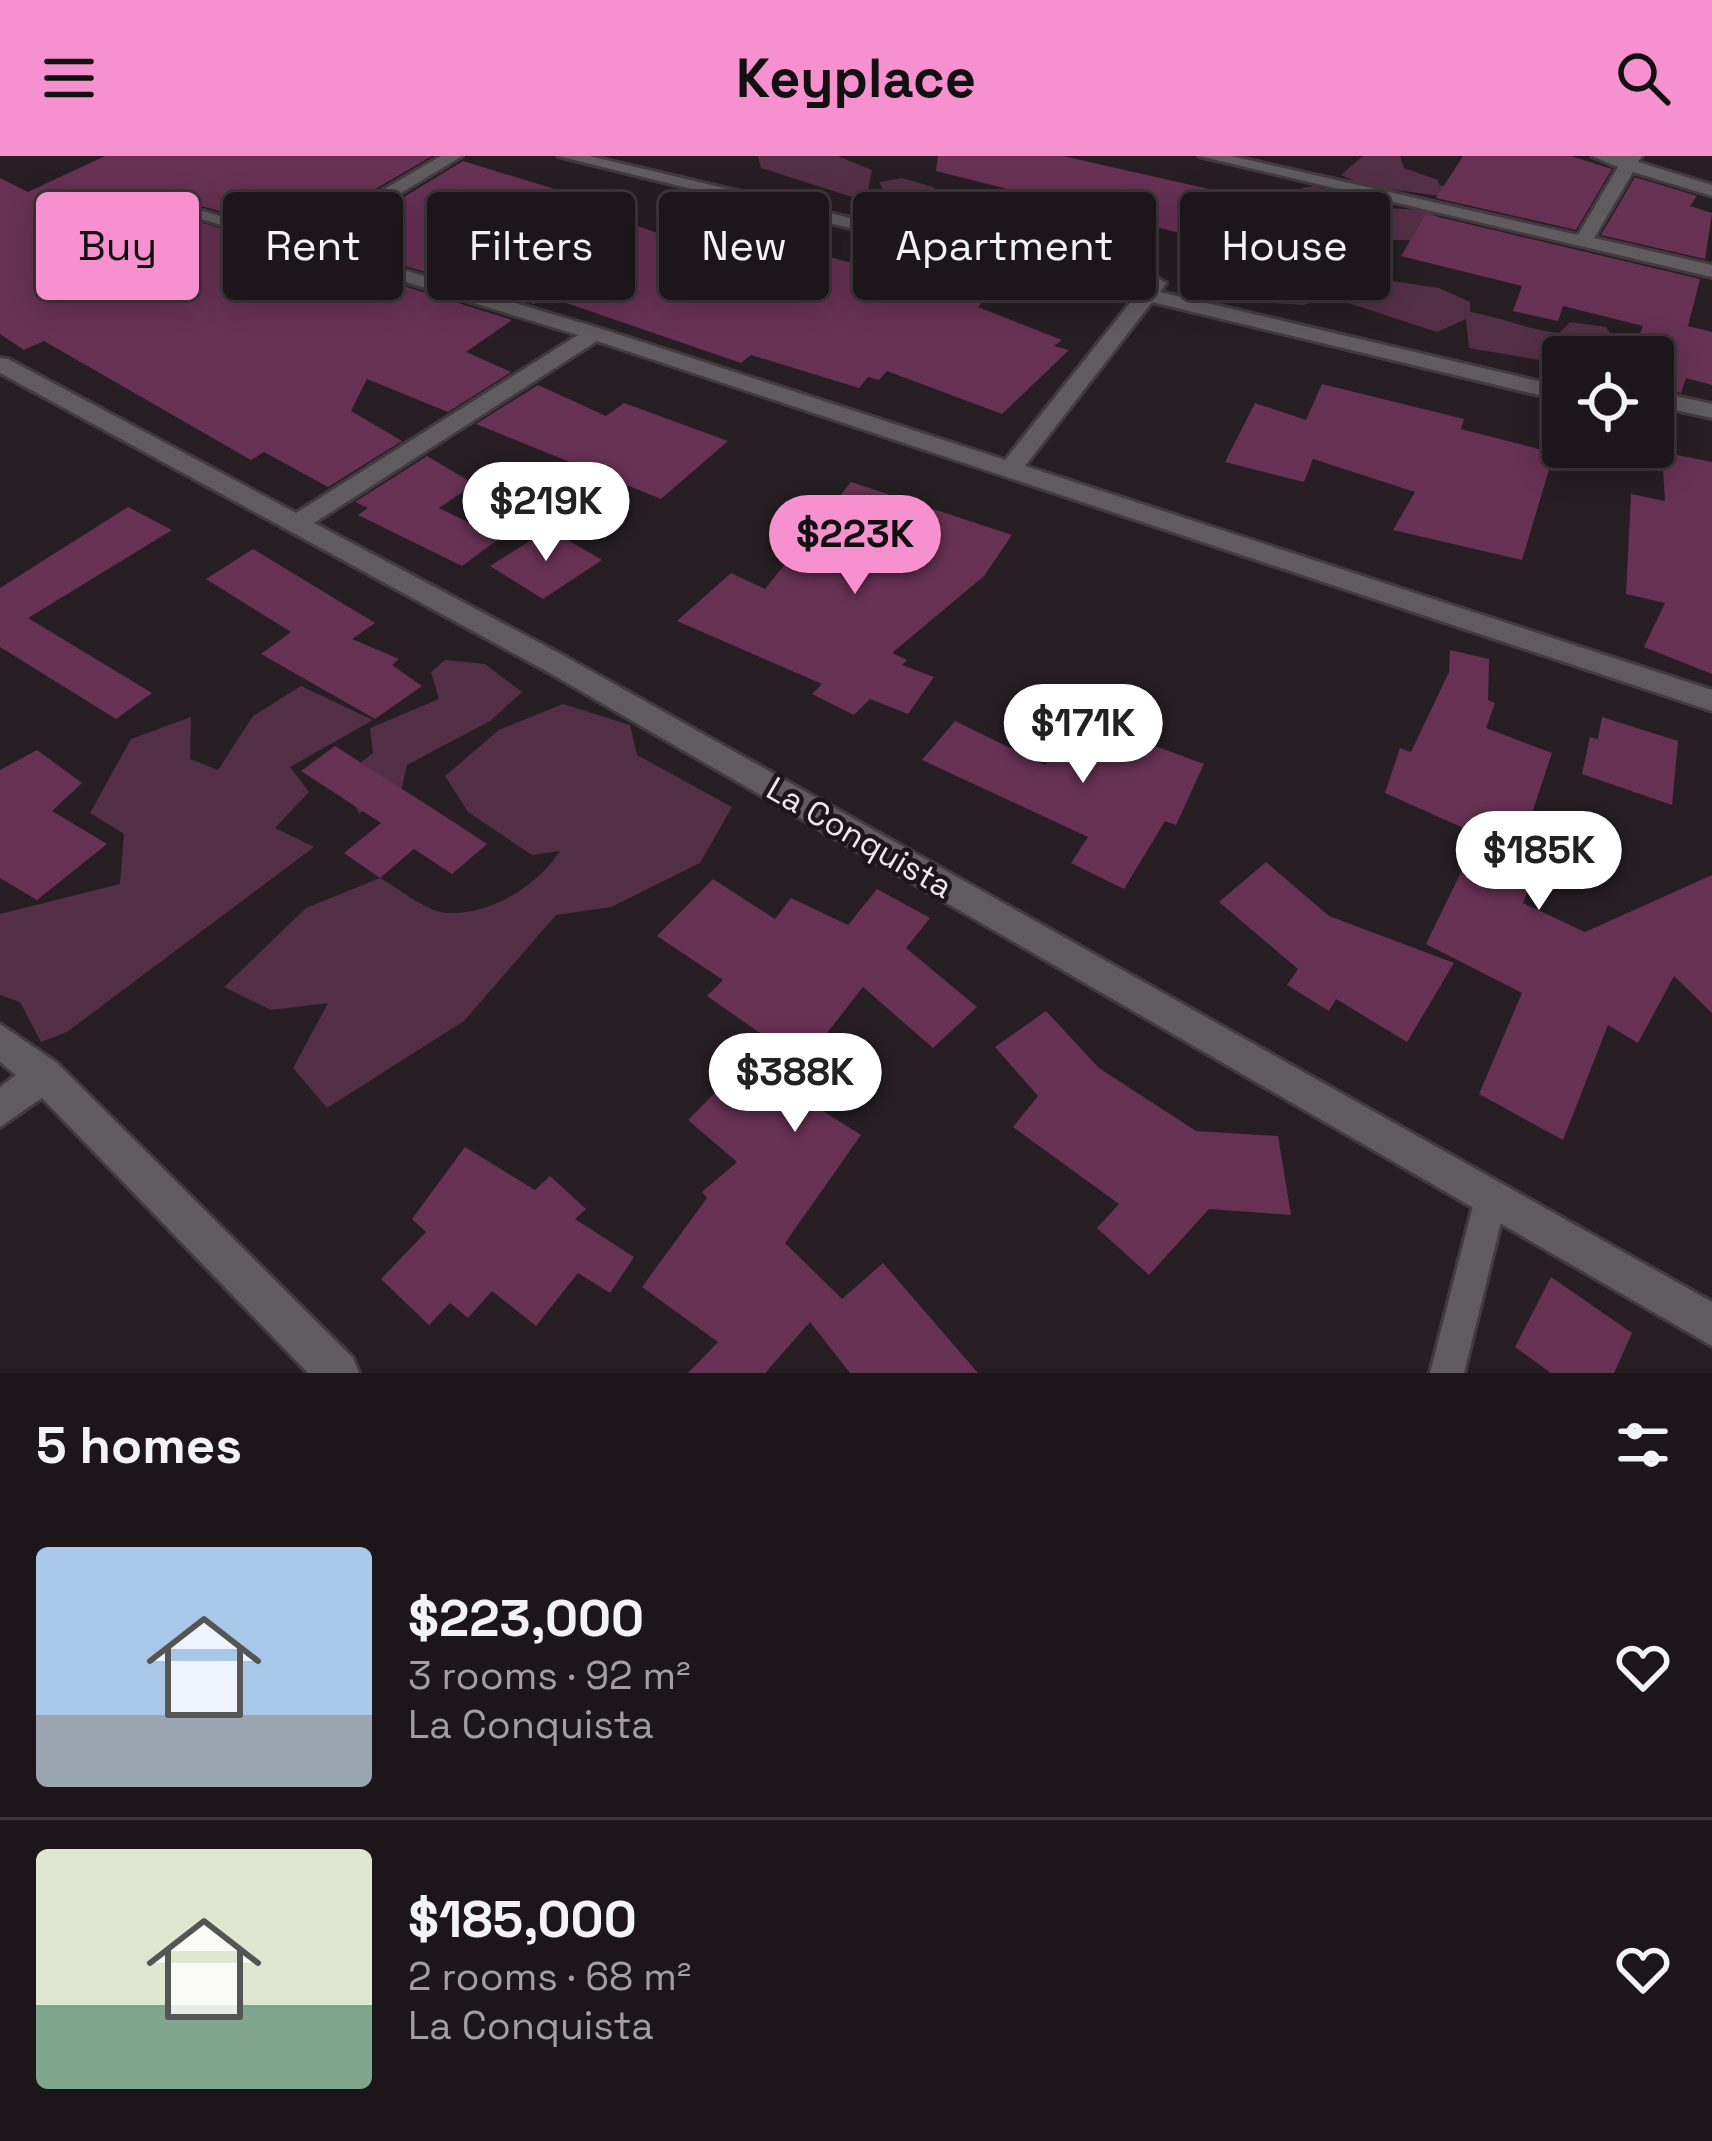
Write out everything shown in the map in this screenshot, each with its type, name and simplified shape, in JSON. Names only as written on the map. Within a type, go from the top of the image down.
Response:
[{"type":"street","points":[[392,192],[453,156]]},
{"type":"street","points":[[567,156],[853,222]]},
{"type":"street","points":[[619,156],[853,215]]},
{"type":"street","points":[[1208,156],[1712,271]]},
{"type":"street","points":[[1600,156],[1662,164],[1712,191]]},
{"type":"street","points":[[1582,243],[1632,159]]},
{"type":"street","points":[[403,275],[596,333],[1712,701]]},
{"type":"street","points":[[1156,291],[1542,373]]},
{"type":"street","points":[[1156,292],[1542,389]]},
{"type":"street","points":[[1009,472],[1142,300]]},
{"type":"street","points":[[294,525],[596,333]]},
{"type":"street","name":"La Conquista","points":[[0,364],[559,665],[1712,1325]]},
{"type":"street","points":[[1674,403],[1712,411]]},
{"type":"street","points":[[1674,419],[1712,428]]},
{"type":"street","points":[[0,1040],[44,1075],[338,1373]]},
{"type":"street","points":[[0,1109],[44,1075]]},
{"type":"lane","points":[[1447,1373],[1491,1198]]},
{"type":"shaded area","points":[[758,156],[838,156],[872,170],[868,190],[884,191],[879,182],[902,178],[936,192],[853,192],[853,197],[761,168]]},
{"type":"shaded area","points":[[1363,156],[1400,156],[1404,168],[1438,180],[1439,185],[1470,192],[1467,200],[1363,185],[1341,175]]},
{"type":"shaded area","points":[[1314,186],[1330,192],[1284,192]]},
{"type":"shaded area","points":[[1390,208],[1423,210],[1456,225],[1429,241],[1390,240]]},
{"type":"shaded area","points":[[1390,281],[1439,288],[1470,302],[1470,312],[1559,333],[1570,322],[1606,327],[1612,336],[1542,336],[1542,360],[1469,348],[1466,319],[1437,332],[1339,300],[1390,300]]},
{"type":"shaded area","points":[[1256,300],[1320,300],[1303,305]]},
{"type":"shaded area","points":[[445,660],[485,664],[522,692],[490,721],[407,765],[399,800],[359,813],[339,779],[373,753],[370,728],[439,699],[431,672]]},
{"type":"shaded area","points":[[301,686],[373,720],[290,767],[309,792],[275,828],[314,847],[67,1032],[41,1042],[20,1002],[0,995],[0,914],[120,884],[124,834],[90,813],[131,739],[191,717],[190,759],[218,770],[253,716]]},
{"type":"shaded area","points":[[563,704],[630,725],[637,755],[732,807],[700,863],[611,907],[556,915],[464,1021],[327,1108],[293,1068],[328,1003],[271,1010],[224,987],[306,908],[380,878],[447,913],[480,909],[526,887],[560,851],[532,855],[468,812],[445,776],[499,730]]},
{"type":"building","points":[[105,156],[432,156],[370,192],[223,192],[223,212],[199,205],[199,192],[36,192],[36,300],[199,300],[199,222],[223,229],[223,300],[403,300],[403,286],[427,293],[427,300],[448,300],[512,320],[466,352],[511,372],[448,412],[367,379],[351,411],[402,441],[328,487],[264,452],[251,460],[44,341],[24,350],[0,334],[0,178],[28,192]]},
{"type":"building","points":[[938,156],[1063,156],[1222,192],[1180,192],[1180,233],[1156,227],[1156,192],[1019,192],[936,171]]},
{"type":"building","points":[[1463,156],[1571,156],[1612,169],[1576,230],[1436,198]]},
{"type":"building","points":[[463,161],[564,192],[427,192],[427,272],[403,265],[403,197]]},
{"type":"building","points":[[1635,177],[1697,196],[1690,206],[1712,213],[1705,259],[1601,235]]},
{"type":"building","points":[[1426,214],[1700,279],[1688,326],[1712,332],[1712,385],[1686,378],[1681,393],[1674,392],[1674,336],[1639,336],[1643,326],[1563,306],[1558,321],[1513,311],[1522,286],[1401,256]]},
{"type":"building","points":[[635,225],[659,233],[659,300],[829,300],[829,257],[853,263],[853,300],[984,300],[978,307],[1062,340],[1054,346],[1069,350],[1002,414],[887,371],[879,380],[868,377],[859,388],[751,355],[741,363],[558,300],[635,300]]},
{"type":"building","points":[[1322,384],[1464,419],[1461,429],[1542,450],[1542,468],[1550,468],[1522,560],[1393,530],[1415,492],[1313,459],[1304,482],[1225,462],[1255,403],[1306,420]]},
{"type":"building","points":[[538,385],[606,416],[624,403],[728,441],[661,499],[476,424]]},
{"type":"building","points":[[1674,454],[1712,462],[1712,674],[1644,647],[1665,603],[1626,594],[1631,494],[1665,501],[1663,468],[1674,468]]},
{"type":"building","points":[[427,456],[474,484],[439,508],[500,538],[462,566],[358,515],[368,508],[355,502]]},
{"type":"building","points":[[851,482],[1012,535],[984,576],[892,653],[907,660],[902,665],[934,677],[908,714],[870,699],[854,715],[812,694],[822,684],[677,621],[731,573],[765,589]]},
{"type":"building","points":[[128,507],[172,530],[28,618],[152,693],[116,719],[0,647],[0,588]]},
{"type":"building","points":[[549,529],[602,560],[543,599],[490,566]]},
{"type":"building","points":[[253,549],[375,623],[352,639],[399,659],[392,665],[422,686],[375,719],[261,654],[291,632],[206,579]]},
{"type":"building","points":[[1450,650],[1489,659],[1488,700],[1495,703],[1486,728],[1552,753],[1515,864],[1535,873],[1523,903],[1585,932],[1712,875],[1712,1013],[1674,976],[1638,1043],[1608,1025],[1563,1140],[1479,1094],[1522,993],[1426,944],[1479,835],[1385,793],[1400,748],[1411,752],[1449,672]]},
{"type":"building","points":[[1086,703],[1124,716],[1117,732],[1204,764],[1176,825],[1165,821],[1124,889],[1071,863],[1088,837],[922,760],[955,721],[1045,765]]},
{"type":"building","points":[[1602,717],[1678,741],[1672,805],[1582,774],[1590,737],[1598,739]]},
{"type":"building","points":[[335,746],[487,844],[452,874],[414,849],[380,878],[344,853],[381,823],[301,771]]},
{"type":"building","points":[[37,750],[82,783],[52,811],[107,844],[37,900],[0,878],[0,770]]},
{"type":"building","points":[[1266,862],[1329,916],[1454,963],[1407,1042],[1336,999],[1329,1011],[1287,985],[1298,969],[1219,902]]},
{"type":"building","points":[[713,879],[775,919],[791,898],[848,925],[877,889],[930,918],[906,948],[977,1007],[933,1048],[863,987],[785,1087],[861,1135],[785,1243],[842,1299],[883,1263],[978,1373],[850,1373],[810,1322],[765,1373],[688,1373],[718,1342],[642,1287],[707,1198],[702,1192],[737,1162],[688,1120],[763,1044],[755,1038],[760,1033],[707,996],[723,980],[657,936]]},
{"type":"building","points":[[1046,1011],[1099,1068],[1196,1131],[1278,1136],[1291,1215],[1209,1209],[1149,1275],[1097,1228],[1119,1204],[1013,1127],[1038,1096],[995,1047]]},
{"type":"building","points":[[465,1147],[535,1190],[550,1176],[586,1209],[575,1219],[634,1257],[610,1293],[578,1273],[536,1326],[492,1291],[468,1318],[450,1303],[429,1325],[381,1279],[426,1232],[412,1219]]},
{"type":"building","points":[[1551,1277],[1632,1333],[1614,1373],[1551,1373],[1515,1347]]}]
